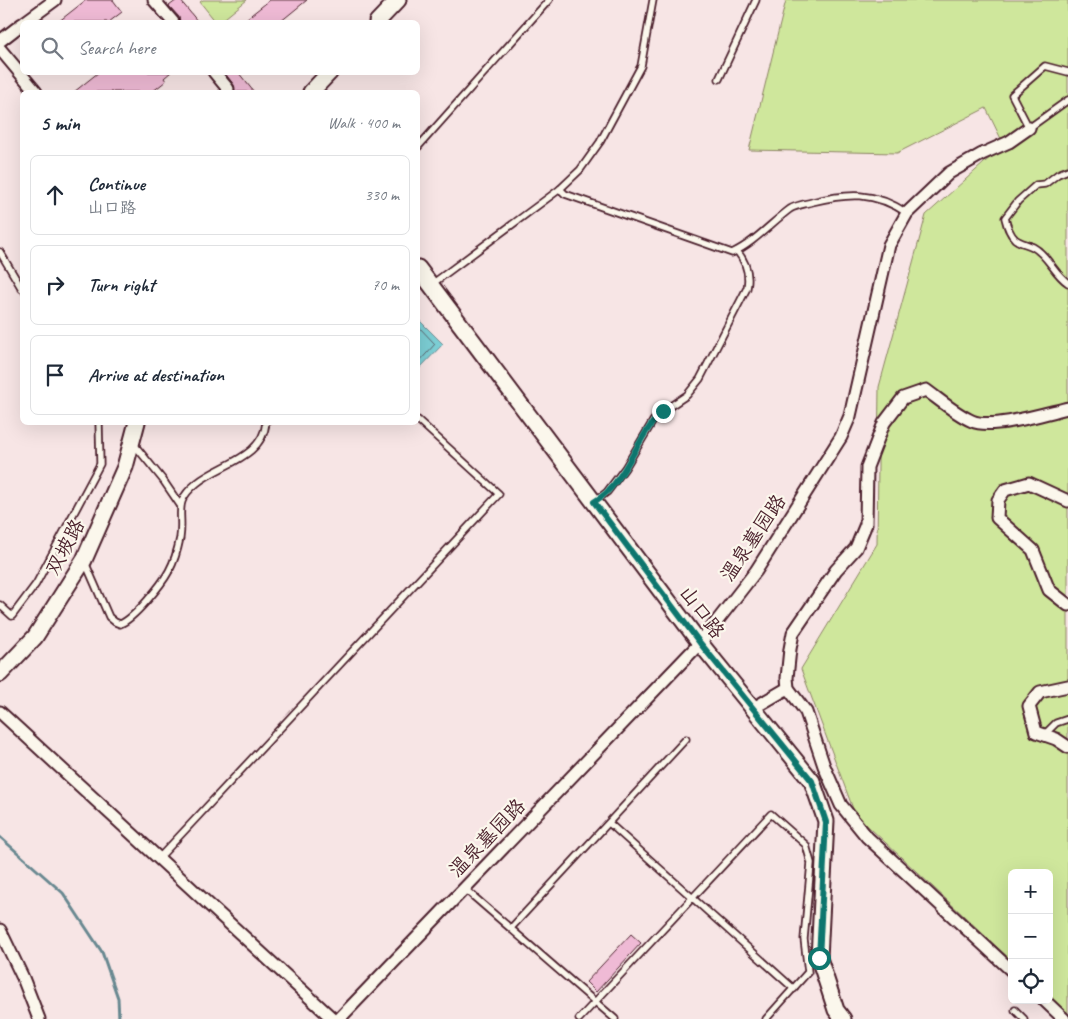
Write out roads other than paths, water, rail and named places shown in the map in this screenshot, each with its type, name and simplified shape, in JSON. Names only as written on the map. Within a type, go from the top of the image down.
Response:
[{"type":"street","points":[[28,20],[55,0]]},
{"type":"street","points":[[154,0],[171,20]]},
{"type":"street","points":[[379,20],[398,0]]},
{"type":"street","points":[[0,40],[20,26]]},
{"type":"street","points":[[0,49],[20,73]]},
{"type":"street","points":[[22,75],[34,90]]},
{"type":"street","points":[[216,75],[228,89]]},
{"type":"street","points":[[313,90],[327,75]]},
{"type":"street","name":"温泉墓园路","points":[[339,1019],[700,643],[756,571],[841,437],[850,416],[889,245],[907,213],[949,174],[982,154],[1009,142],[1029,128]]},
{"type":"street","name":"山口路","points":[[420,270],[700,643],[812,781],[826,822],[819,958],[836,1010],[843,1019]]},
{"type":"street","points":[[1008,967],[868,837],[841,805],[824,766],[806,712],[788,688],[786,678],[793,633],[836,570],[856,548],[866,524],[867,467],[884,423],[903,398],[926,390],[973,422],[991,424],[1068,408]]},
{"type":"street","name":"双坡路","points":[[0,674],[35,637],[84,560],[125,467],[136,425]]},
{"type":"street","points":[[1068,501],[1029,483],[1005,490],[998,500],[997,518],[1033,550],[1049,590],[1068,605]]},
{"type":"street","points":[[1068,686],[1040,692],[1029,706],[1036,732],[1056,739],[1068,747]]},
{"type":"street","points":[[752,709],[788,688]]},
{"type":"street","points":[[0,712],[333,1019]]},
{"type":"street","points":[[0,930],[3,948],[23,978],[39,1019]]},
{"type":"street","points":[[1048,1004],[1064,1019]]},
{"type":"lane","points":[[420,145],[548,0]]},
{"type":"lane","points":[[431,284],[560,188],[580,170],[600,142],[641,66],[653,0]]},
{"type":"lane","points":[[719,79],[756,0]]},
{"type":"lane","points":[[1068,72],[1045,66],[1012,94],[1029,128],[1068,100]]},
{"type":"lane","points":[[1068,170],[1058,174],[1045,184],[1036,185],[1018,201],[1005,218],[1008,230],[1016,240],[1034,247],[1063,280],[1068,283]]},
{"type":"lane","points":[[560,188],[565,194],[732,252],[751,242],[792,208],[838,196],[862,195],[895,205],[907,213]]},
{"type":"lane","points":[[594,502],[607,492],[625,468],[652,421],[663,411],[688,395],[700,379],[747,288],[749,277],[743,259],[736,251]]},
{"type":"lane","points":[[0,252],[20,286]]},
{"type":"lane","points":[[159,858],[499,494],[420,422]]},
{"type":"lane","points":[[0,604],[12,616],[36,584],[100,464],[100,425]]},
{"type":"lane","points":[[84,560],[110,617],[120,624],[127,622],[169,571],[180,538],[180,505],[185,494],[211,472],[250,453],[259,443],[265,425]]},
{"type":"lane","points":[[132,442],[164,480],[180,505]]},
{"type":"lane","points":[[1044,735],[1056,723],[1068,719]]},
{"type":"lane","points":[[511,928],[686,739]]},
{"type":"lane","points":[[578,1019],[771,814],[806,845],[811,863],[804,939],[808,972],[766,1019]]},
{"type":"lane","points":[[609,823],[794,989]]},
{"type":"lane","points":[[465,889],[615,1019]]},
{"type":"lane","points":[[1015,1010],[1024,1019]]},
{"type":"water","points":[[420,321],[443,344],[420,368]]},
{"type":"waterway","points":[[0,837],[63,893],[102,952],[118,998],[119,1019]]}]
